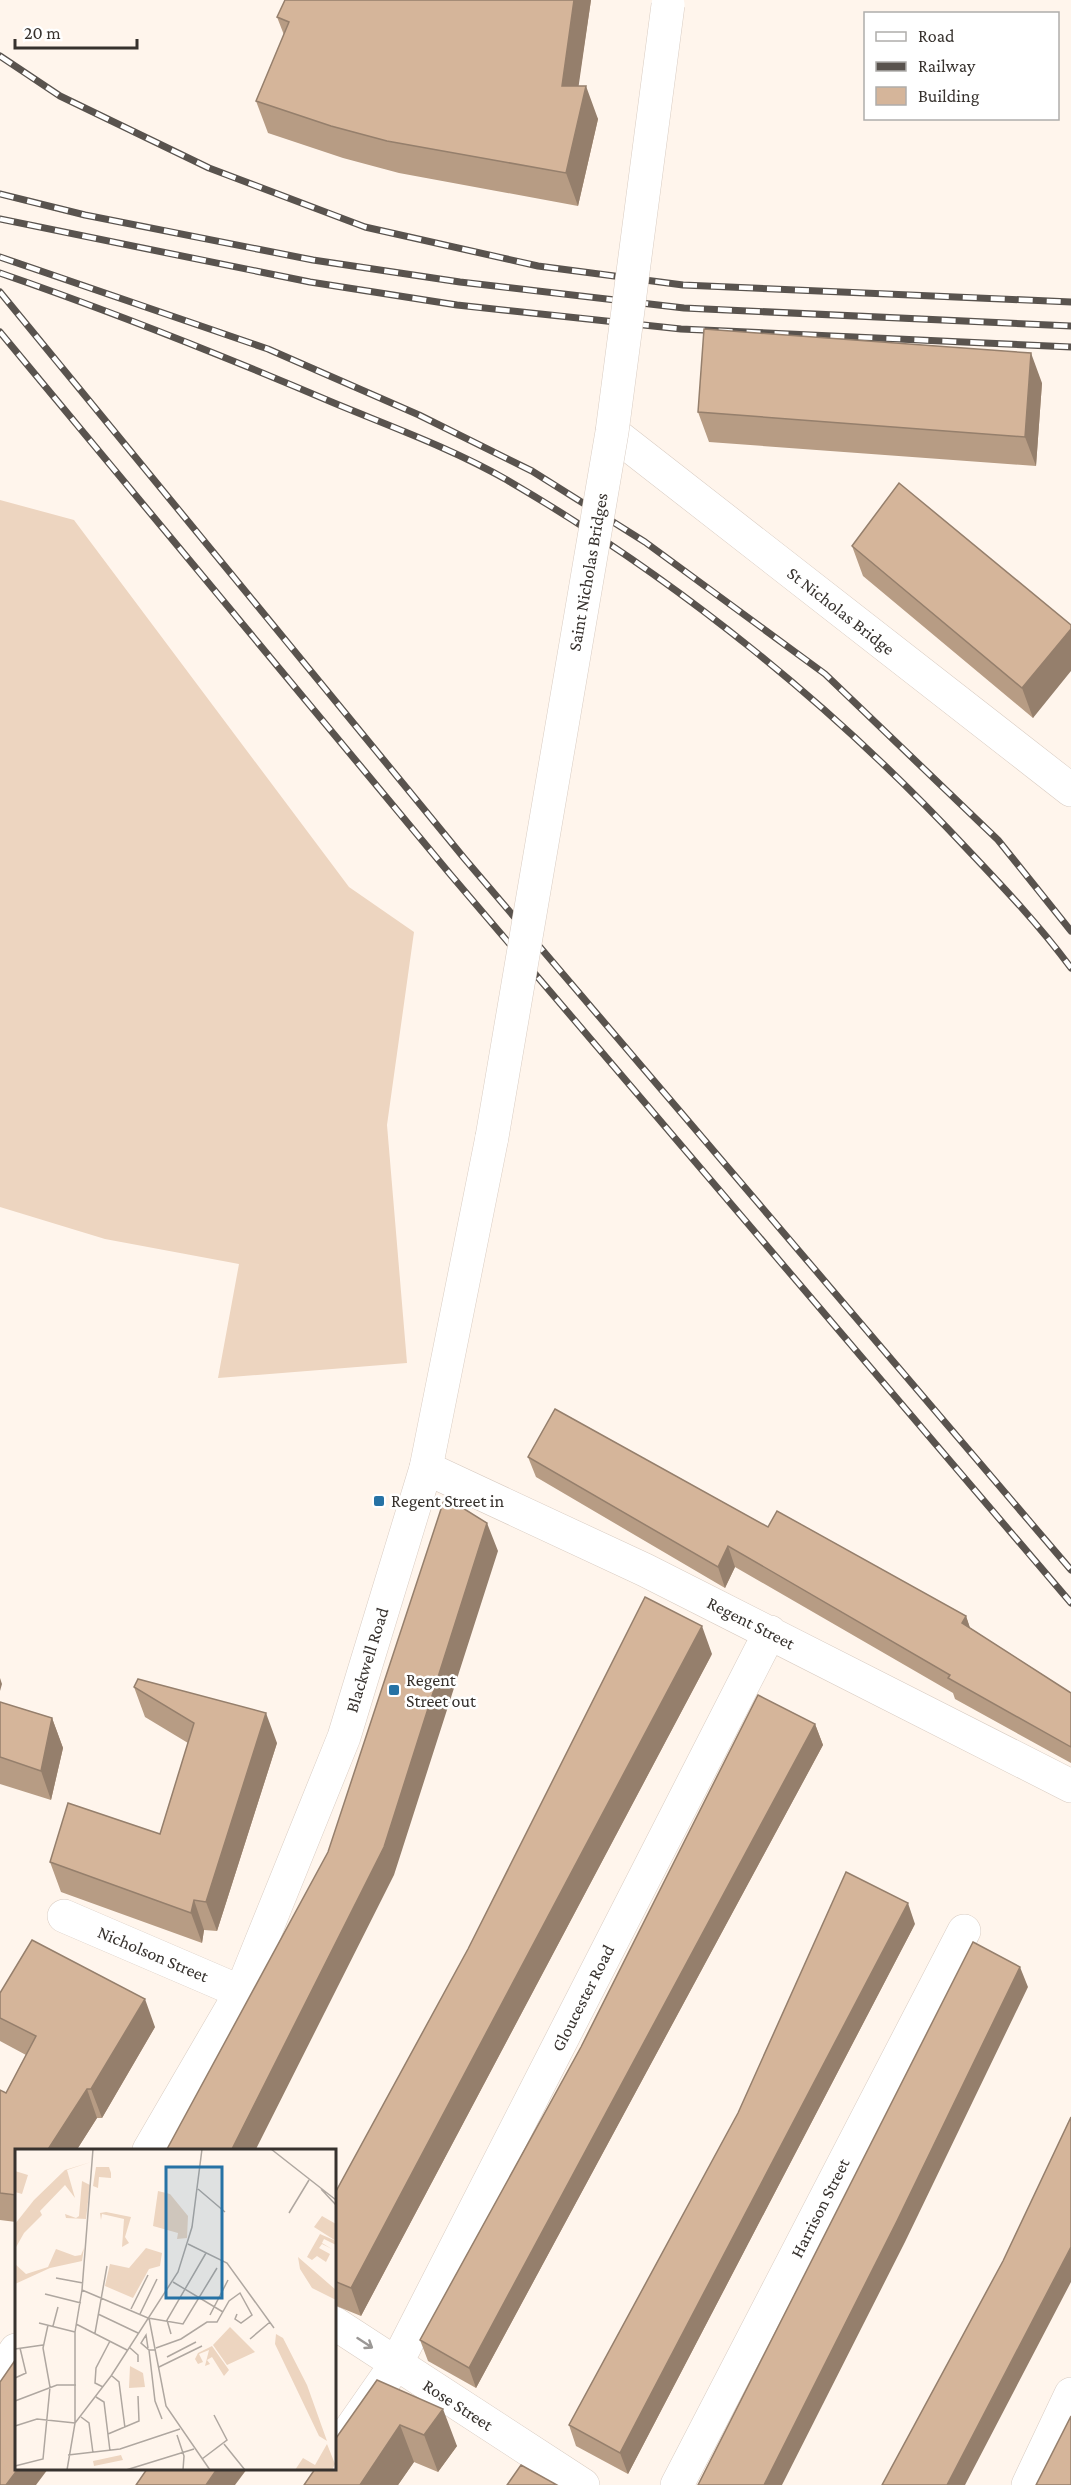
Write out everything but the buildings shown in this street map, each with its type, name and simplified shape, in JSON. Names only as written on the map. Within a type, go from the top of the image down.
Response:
[{"type":"street","name":"Saint Nicholas Bridges","points":[[492,1137],[612,432],[668,2]]},
{"type":"street","name":"St Nicholas Bridge","points":[[612,432],[1071,790]]},
{"type":"street","name":"Blackwell Road","points":[[150,2149],[241,1992],[344,1737],[426,1468],[492,1137]]},
{"type":"street","name":"Regent Street","points":[[426,1468],[645,1570],[1071,1786]]},
{"type":"street","name":"Gloucester Road","points":[[336,2451],[396,2364],[770,1632]]},
{"type":"street","name":"Nicholson Street","points":[[64,1916],[241,1992]]},
{"type":"street","name":"Harrison Street","points":[[677,2485],[964,1930]]},
{"type":"street","name":"Rose Street","points":[[336,2324],[583,2485]]},
{"type":"street","points":[[0,2374],[15,2352]]},
{"type":"street","points":[[1028,2485],[1071,2394]]},
{"type":"shaded area","points":[[0,500],[74,520],[349,887],[414,932],[387,1125],[407,1363],[218,1378],[239,1264],[105,1239],[0,1207]]},
{"type":"railway","points":[[0,56],[60,96],[209,168],[365,227],[538,266],[683,285],[1071,302]]},
{"type":"railway","points":[[0,194],[85,215],[313,260],[460,282],[684,308],[1071,326]]},
{"type":"railway","points":[[0,219],[310,282],[457,305],[681,329],[1071,347]]},
{"type":"railway","points":[[0,257],[268,349],[419,415],[532,471],[645,542],[825,674],[998,840],[1071,931]]},
{"type":"railway","points":[[0,273],[168,335],[422,439],[507,480],[570,518],[632,559],[751,648],[863,745],[917,797],[995,879],[1071,968]]},
{"type":"railway","points":[[0,292],[464,858],[1071,1570]]},
{"type":"railway","points":[[0,332],[450,874],[1071,1603]]},
{"type":"place","name":"Regent Street in","points":[[379,1501]]},
{"type":"place","name":"Regent Street out","points":[[394,1690]]}]
